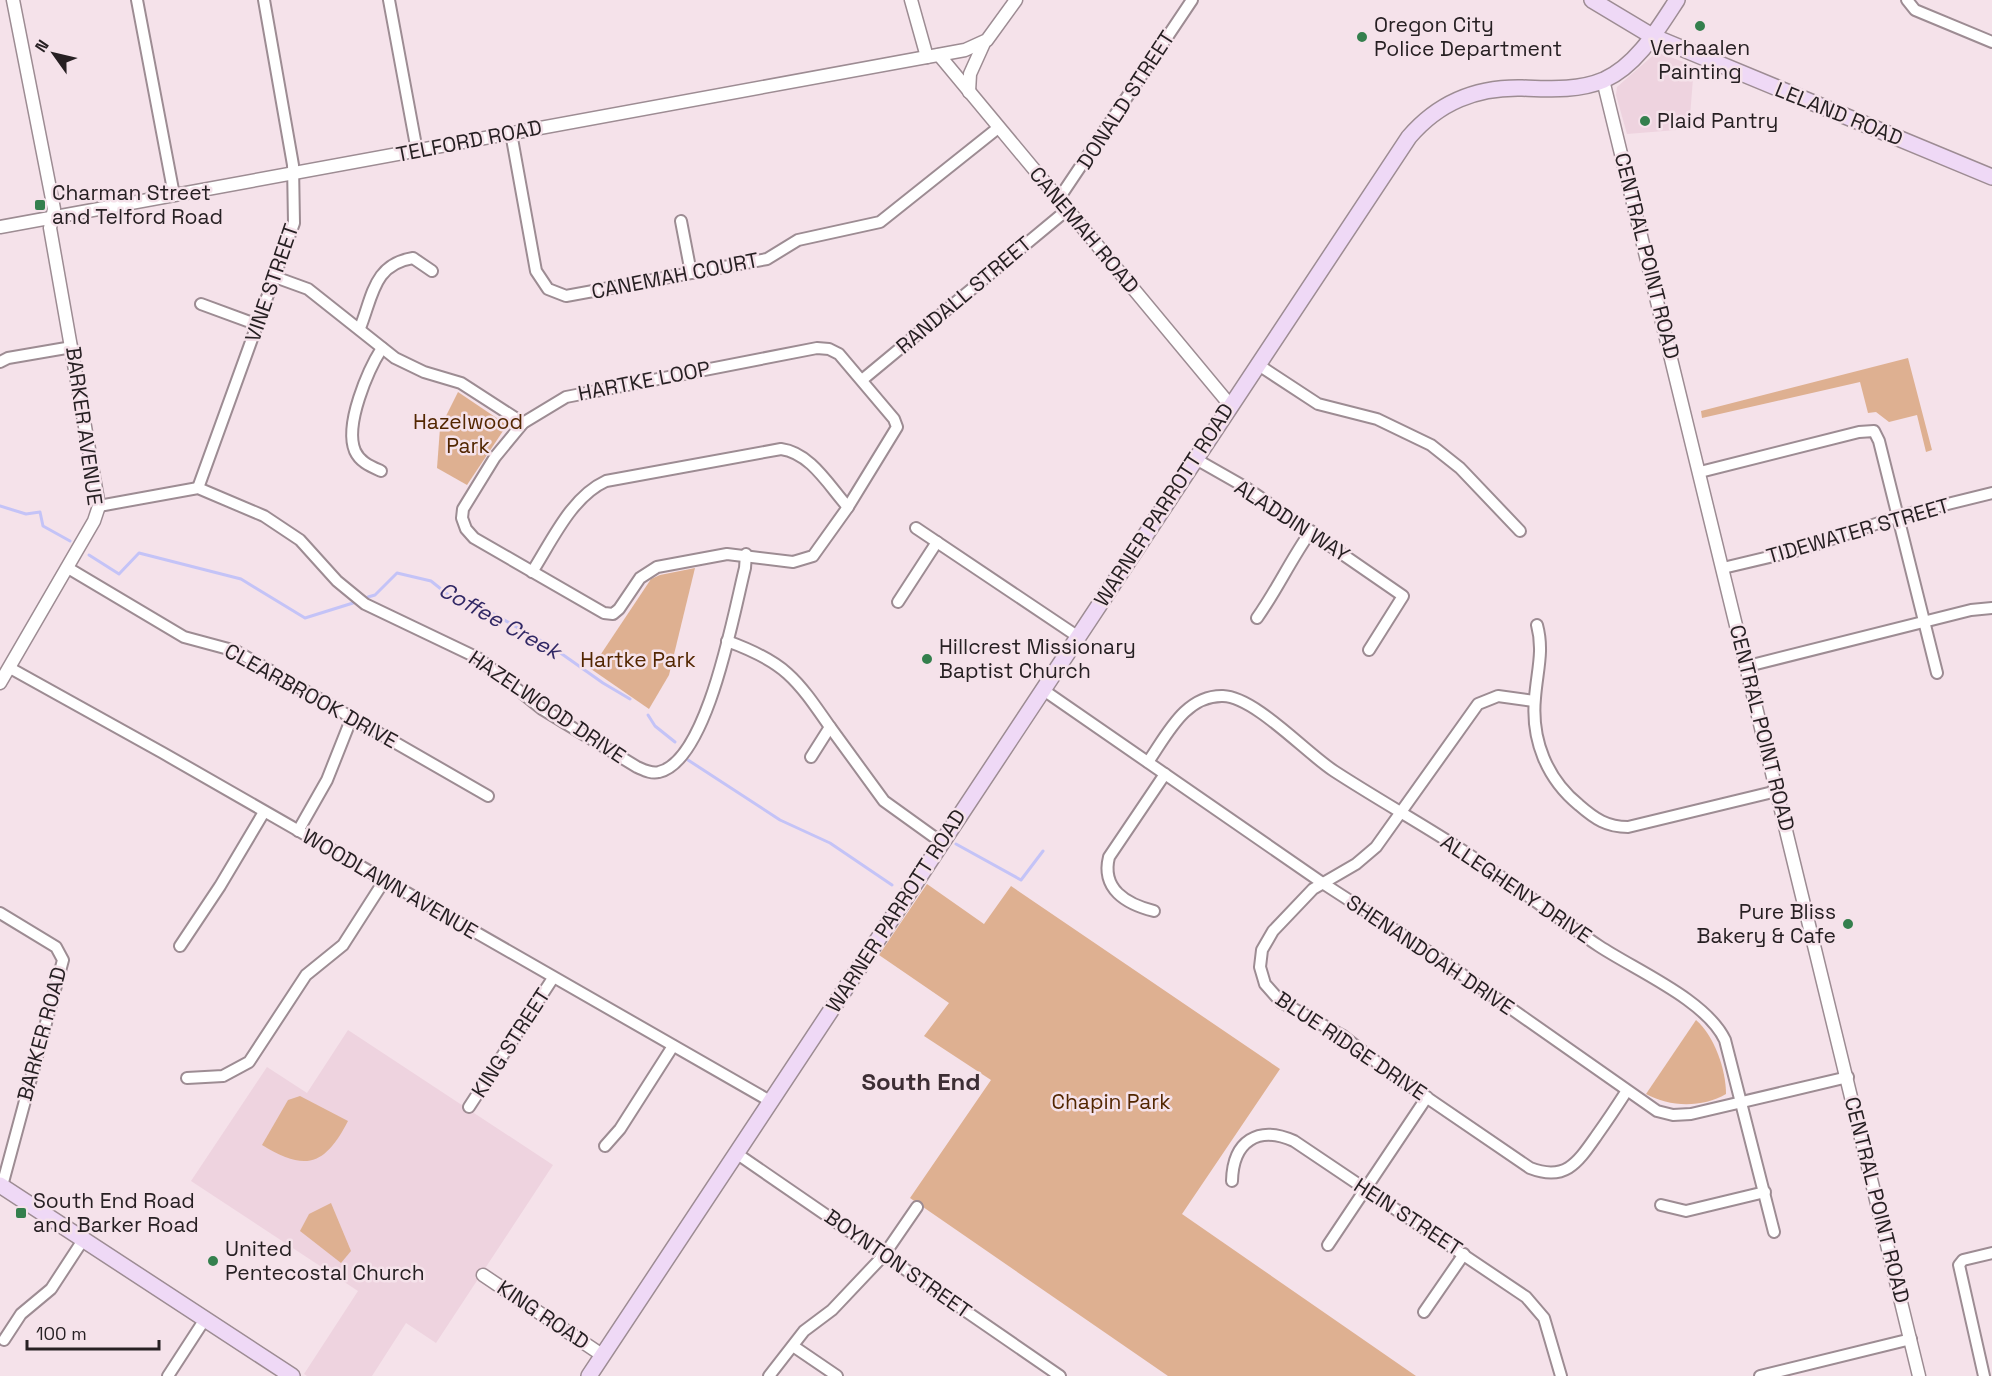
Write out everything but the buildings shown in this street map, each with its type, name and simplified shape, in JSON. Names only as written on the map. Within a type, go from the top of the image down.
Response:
[{"type":"main road","name":"LELAND ROAD","points":[[1592,0],[1652,36],[1992,177]]},
{"type":"main road","name":"WARNER PARROTT ROAD","points":[[588,1376],[1194,458],[1393,159],[1419,126],[1435,112],[1459,98],[1479,91],[1502,88],[1548,90],[1603,80],[1625,66],[1652,36],[1677,0]]},
{"type":"main road","points":[[1,1186],[292,1376]]},
{"type":"street","name":"BARKER AVENUE","points":[[0,683],[68,568],[94,521],[99,506],[50,228],[54,209],[13,0]]},
{"type":"street","points":[[137,0],[174,195]]},
{"type":"street","name":"VINE STREET","points":[[198,488],[294,223],[293,174],[286,120],[264,0]]},
{"type":"street","points":[[389,0],[417,151]]},
{"type":"street","points":[[911,0],[933,56]]},
{"type":"street","points":[[969,92],[970,74],[984,43],[1016,0]]},
{"type":"street","name":"DONALD STREET","points":[[1058,200],[1192,0]]},
{"type":"street","points":[[1907,0],[1915,10],[1992,42]]},
{"type":"street","name":"TELFORD ROAD","points":[[0,227],[972,49],[984,43]]},
{"type":"street","name":"CANEMAH ROAD","points":[[933,56],[969,92],[1230,405]]},
{"type":"street","name":"CENTRAL POINT ROAD","points":[[1603,80],[1748,666],[1919,1376]]},
{"type":"street","name":"CANEMAH COURT","points":[[511,133],[536,271],[548,289],[566,296],[767,259],[798,240],[880,222],[998,128]]},
{"type":"street","name":"RANDALL STREET","points":[[862,380],[1067,210]]},
{"type":"street","points":[[681,221],[691,273]]},
{"type":"street","points":[[360,327],[380,276],[389,265],[413,258],[432,271]]},
{"type":"street","points":[[275,277],[308,289],[360,327],[382,348],[412,367],[461,382],[523,423]]},
{"type":"street","points":[[201,304],[258,325]]},
{"type":"street","points":[[0,362],[8,358],[72,346]]},
{"type":"street","points":[[381,471],[364,463],[355,450],[353,432],[365,381],[382,348]]},
{"type":"street","name":"HARTKE LOOP","points":[[817,348],[834,350],[894,419],[897,427],[848,507],[819,550],[808,559],[793,562],[746,554],[711,556],[657,567],[640,578],[619,609],[612,614],[604,613],[532,572],[474,538],[466,529],[462,518],[465,504],[495,457],[523,423],[552,404],[581,392],[817,348]]},
{"type":"street","points":[[1257,364],[1318,404],[1377,419],[1431,445],[1460,468],[1520,531]]},
{"type":"street","points":[[1700,472],[1874,430],[1899,516],[1937,673]]},
{"type":"street","points":[[532,572],[581,499],[595,486],[606,481],[781,449],[790,450],[806,459],[848,507]]},
{"type":"street","name":"ALADDIN WAY","points":[[1194,458],[1245,487],[1403,596],[1369,650]]},
{"type":"street","points":[[99,506],[198,488]]},
{"type":"street","name":"HAZELWOOD DRIVE","points":[[198,488],[279,524],[300,540],[337,580],[365,603],[478,658],[542,709],[637,767],[651,772],[660,772],[674,764],[699,726],[716,689],[746,554]]},
{"type":"street","name":"TIDEWATER STREET","points":[[1723,568],[1803,549],[1899,516],[1992,493]]},
{"type":"street","points":[[916,528],[1077,636]]},
{"type":"street","points":[[1257,618],[1282,582],[1296,553],[1311,531]]},
{"type":"street","points":[[898,602],[937,542]]},
{"type":"street","name":"CLEARBROOK DRIVE","points":[[68,568],[178,633],[236,651],[488,796]]},
{"type":"street","points":[[1748,666],[1925,621],[1980,608],[1992,608]]},
{"type":"street","points":[[1537,625],[1542,642],[1542,657],[1534,701],[1537,736],[1549,771],[1568,796],[1590,815],[1609,825],[1628,827],[1777,791]]},
{"type":"street","points":[[727,641],[760,655],[791,674],[884,801],[902,817],[941,842]]},
{"type":"street","name":"WOODLAWN AVENUE","points":[[10,668],[770,1101]]},
{"type":"street","name":"SHENANDOAH DRIVE","points":[[1042,689],[1322,882],[1455,970],[1657,1112],[1673,1115],[1691,1114],[1848,1077]]},
{"type":"street","name":"BLUE RIDGE DRIVE","points":[[1534,701],[1498,696],[1478,704],[1402,813],[1366,856],[1345,871],[1322,882],[1266,940],[1260,967],[1265,984],[1281,1002],[1343,1036],[1530,1168],[1551,1173],[1565,1170],[1578,1162],[1626,1092]]},
{"type":"street","name":"ALLEGHENY DRIVE","points":[[1148,762],[1190,707],[1210,697],[1232,697],[1252,705],[1318,760],[1524,892],[1615,957],[1706,1013],[1725,1040],[1737,1089],[1743,1102],[1774,1232]]},
{"type":"street","points":[[297,831],[327,780],[352,717]]},
{"type":"street","points":[[810,757],[830,726]]},
{"type":"street","points":[[1154,911],[1137,906],[1114,891],[1107,877],[1106,867],[1109,857],[1165,774]]},
{"type":"street","points":[[180,946],[224,880],[264,813]]},
{"type":"street","points":[[187,1078],[223,1076],[249,1062],[306,975],[343,945],[384,881]]},
{"type":"street","name":"BARKER ROAD","points":[[0,913],[56,947],[62,953],[63,960],[1,1186]]},
{"type":"street","name":"KING STREET","points":[[469,1107],[554,978]]},
{"type":"street","points":[[605,1146],[620,1129],[673,1046]]},
{"type":"street","points":[[1328,1245],[1427,1097]]},
{"type":"street","name":"HEIN STREET","points":[[1232,1181],[1232,1167],[1239,1151],[1247,1142],[1259,1135],[1269,1134],[1294,1141],[1464,1254],[1536,1306],[1549,1329],[1561,1376]]},
{"type":"street","name":"BOYNTON STREET","points":[[736,1153],[1060,1376]]},
{"type":"street","points":[[1661,1205],[1686,1211],[1765,1192]]},
{"type":"street","points":[[769,1376],[811,1325],[832,1310],[884,1255],[917,1207]]},
{"type":"street","points":[[4,1340],[21,1314],[51,1289],[83,1240]]},
{"type":"street","points":[[1984,1376],[1959,1265],[1963,1260],[1992,1253]]},
{"type":"street","points":[[1424,1312],[1464,1254]]},
{"type":"street","name":"KING ROAD","points":[[483,1275],[602,1356]]},
{"type":"street","points":[[168,1376],[205,1319]]},
{"type":"street","points":[[1760,1376],[1911,1340]]},
{"type":"street","points":[[793,1346],[837,1376]]},
{"type":"shaded area","points":[[1657,52],[1694,66],[1689,129],[1627,134],[1616,95],[1617,87]]},
{"type":"shaded area","points":[[348,1030],[553,1165],[436,1343],[406,1323],[372,1376],[307,1376],[304,1374],[358,1291],[191,1181],[267,1067],[307,1093]]},
{"type":"green space","points":[[1908,358],[1932,450],[1926,452],[1917,415],[1889,422],[1876,412],[1868,413],[1860,382],[1702,418],[1701,411]]},
{"type":"green space","name":"Hazelwood Park","points":[[458,392],[507,425],[467,485],[437,468],[440,428]]},
{"type":"green space","name":"Hartke Park","points":[[695,568],[669,675],[649,709],[591,669],[651,579]]},
{"type":"green space","name":"Chapin Park","points":[[927,884],[984,924],[1011,886],[1280,1069],[1182,1214],[1416,1376],[1168,1376],[910,1198],[991,1080],[924,1036],[949,1003],[879,955]]},
{"type":"green space","points":[[1696,1020],[1709,1035],[1718,1054],[1726,1094],[1707,1102],[1686,1104],[1665,1101],[1646,1094]]},
{"type":"green space","points":[[300,1096],[348,1121],[330,1148],[322,1156],[312,1160],[290,1159],[262,1145],[288,1100]]},
{"type":"green space","points":[[331,1203],[351,1251],[341,1263],[300,1231],[309,1214]]},
{"type":"waterway","name":"Coffee Creek","points":[[0,506],[26,514],[40,512],[43,526],[70,541]]},
{"type":"waterway","name":"Coffee Creek","points":[[89,555],[119,574],[139,553],[241,579],[305,618],[353,603]]},
{"type":"waterway","name":"Coffee Creek","points":[[368,597],[375,595],[397,573],[431,581],[451,597],[467,599],[552,647],[630,699]]},
{"type":"waterway","name":"Coffee Creek","points":[[648,715],[655,726],[675,742]]},
{"type":"waterway","name":"Coffee Creek","points":[[688,760],[780,820],[830,843],[892,885]]},
{"type":"waterway","name":"Coffee Creek","points":[[956,844],[1021,880],[1043,851]]},
{"type":"place","name":"Verhaalen Painting","points":[[1700,26]]},
{"type":"place","name":"Oregon City Police Department","points":[[1362,37]]},
{"type":"place","name":"Plaid Pantry","points":[[1645,121]]},
{"type":"place","name":"Charman Street and Telford Road","points":[[40,205]]},
{"type":"place","name":"Hillcrest Missionary Baptist Church","points":[[927,659]]},
{"type":"place","name":"Pure Bliss Bakery & Cafe","points":[[1848,924]]},
{"type":"place","name":"South End Road and Barker Road","points":[[21,1213]]},
{"type":"place","name":"United Pentecostal Church","points":[[213,1261]]},
{"type":"district","name":"South End","points":[[921,1082]]}]
